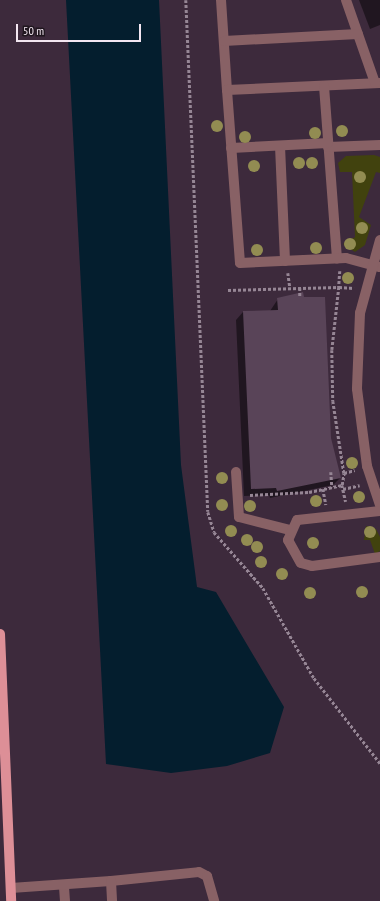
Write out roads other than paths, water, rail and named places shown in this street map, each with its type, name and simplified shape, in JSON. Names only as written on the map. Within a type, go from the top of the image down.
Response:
[{"type":"main road","points":[[0,634],[11,901]]},
{"type":"lane","points":[[221,0],[240,263],[337,259],[375,266]]},
{"type":"lane","points":[[227,90],[378,83],[346,0]]},
{"type":"lane","points":[[224,41],[358,34]]},
{"type":"lane","points":[[324,86],[337,259]]},
{"type":"lane","points":[[231,148],[380,145]]},
{"type":"lane","points":[[280,146],[285,261]]},
{"type":"lane","points":[[380,240],[375,266],[360,313],[357,388],[367,466],[380,505]]},
{"type":"lane","points":[[236,472],[239,517],[290,530]]},
{"type":"lane","points":[[380,511],[297,520],[290,530],[288,540],[301,563],[321,565],[380,557]]},
{"type":"lane","points":[[11,888],[64,887],[199,872],[207,876],[214,901]]},
{"type":"lane","points":[[111,881],[112,901]]},
{"type":"lane","points":[[64,887],[65,901]]},
{"type":"water","points":[[66,0],[159,0],[181,465],[197,587],[216,592],[284,707],[270,753],[227,766],[171,773],[106,764]]}]
